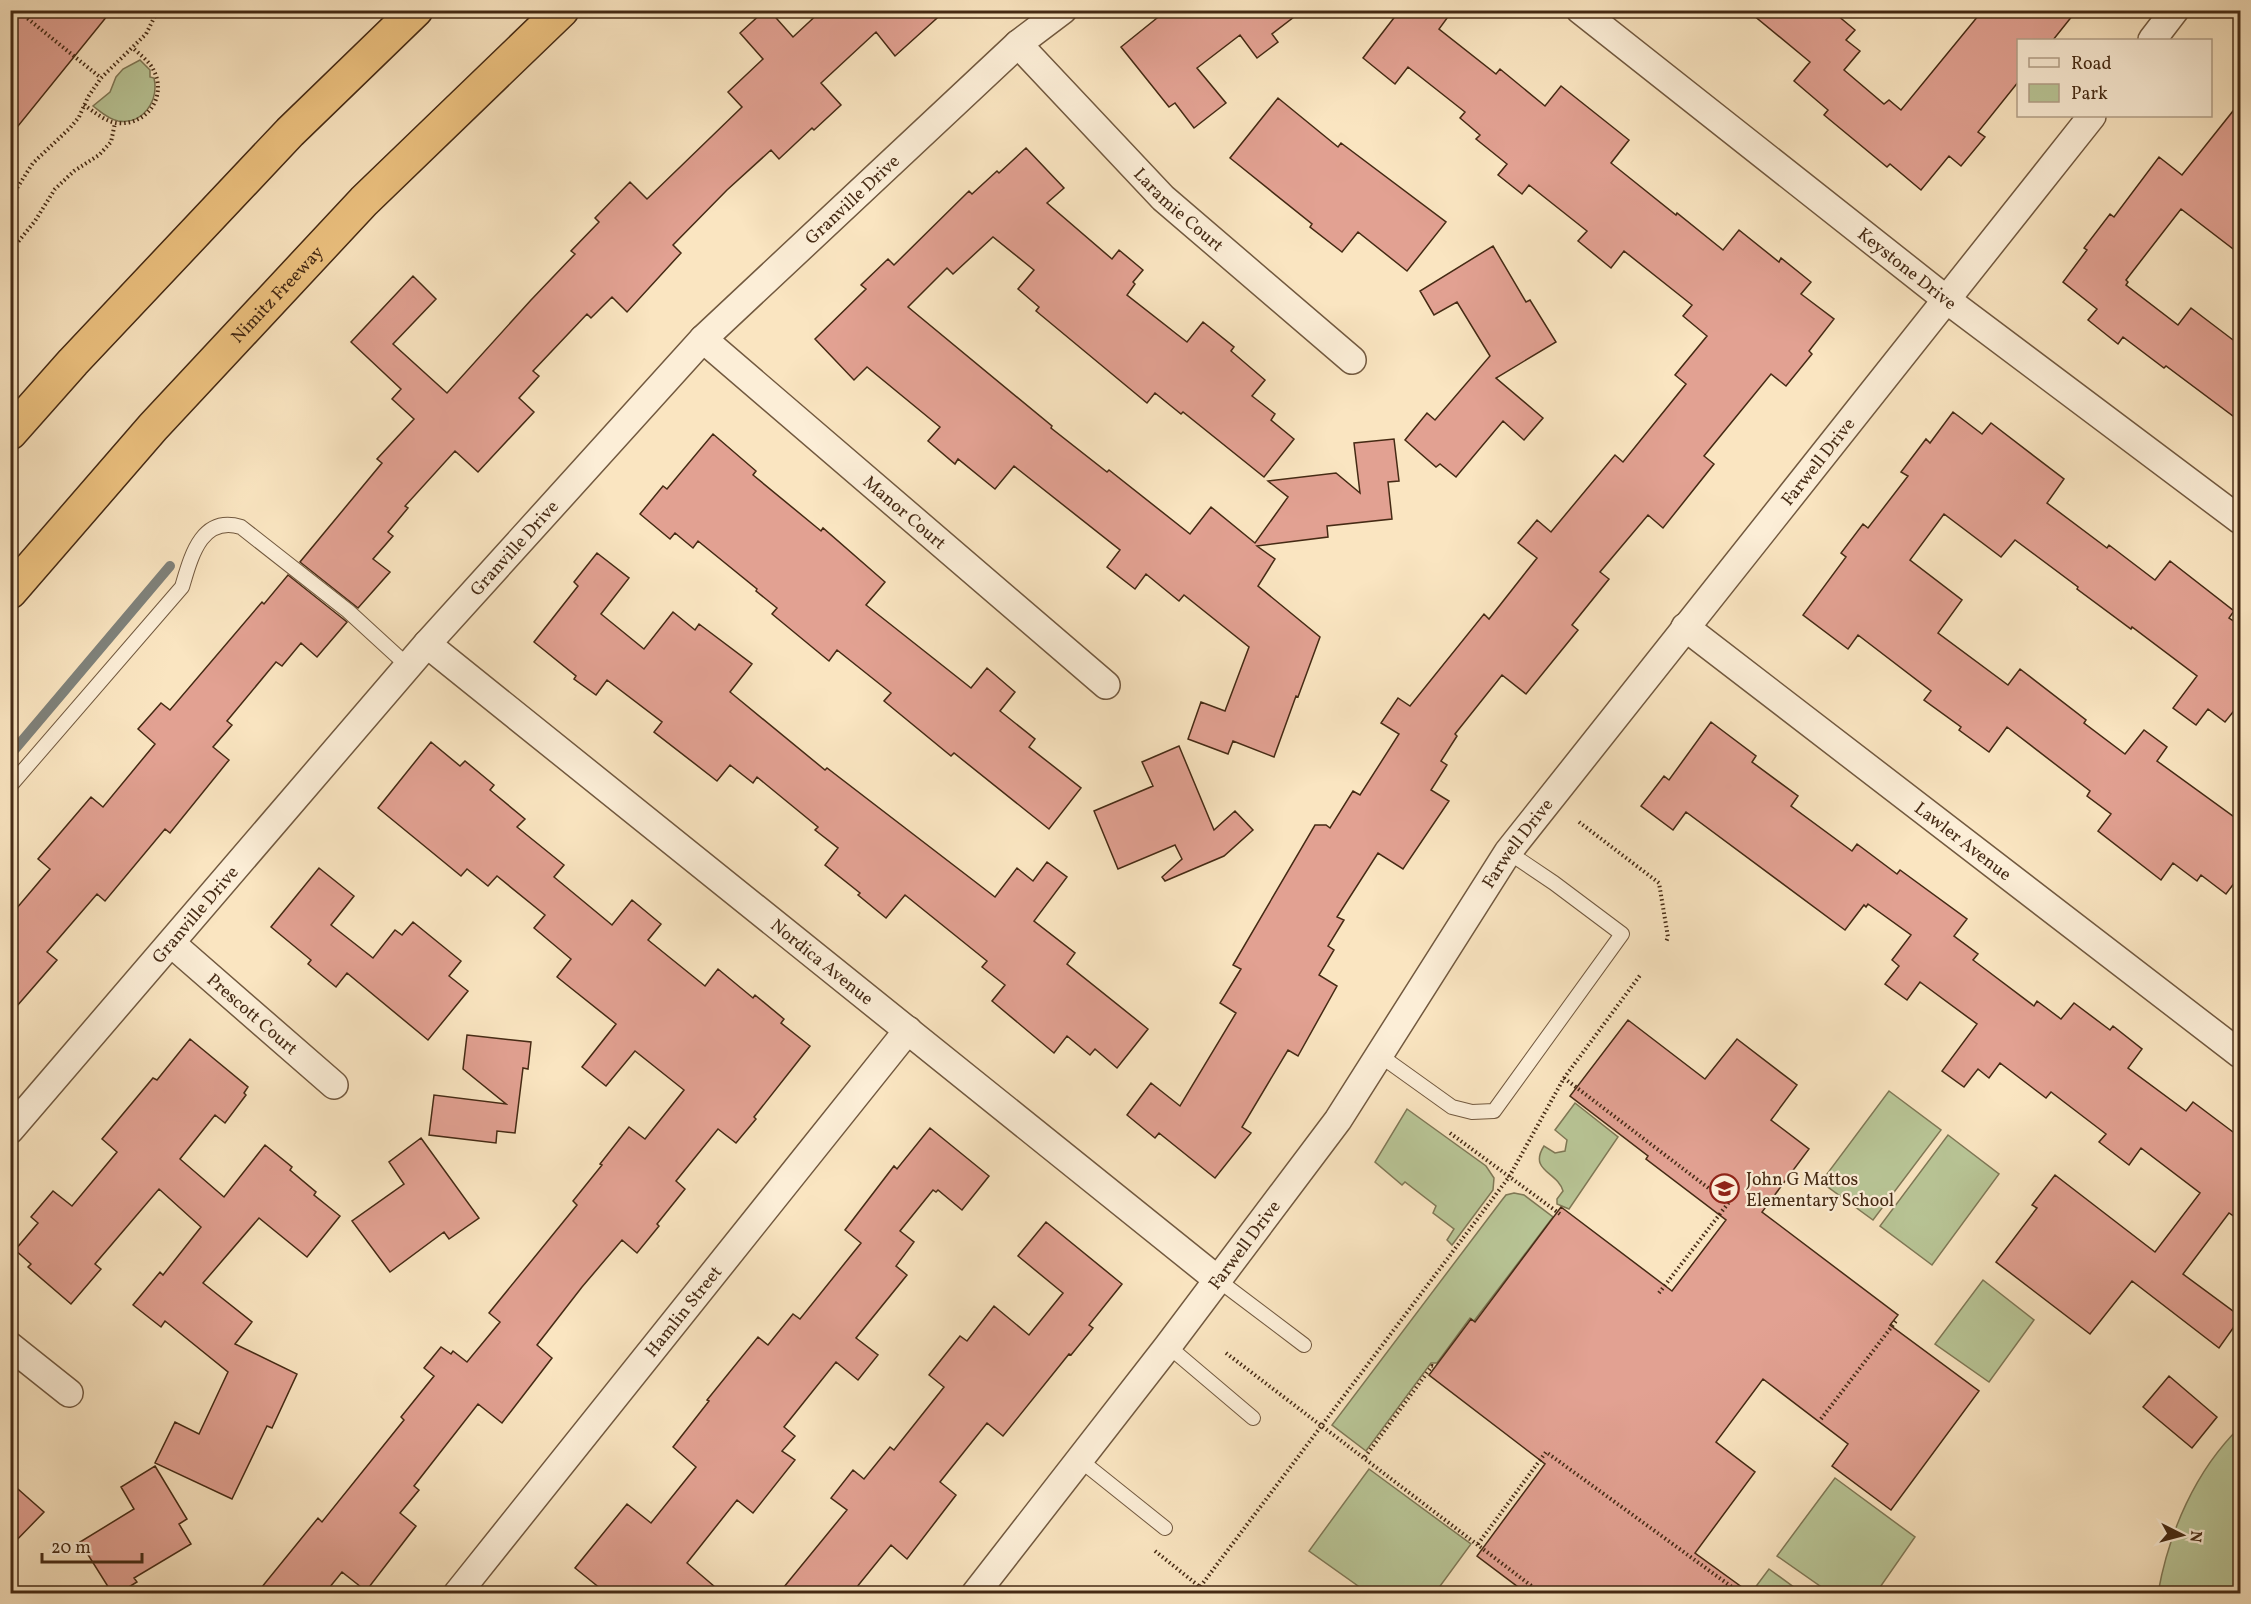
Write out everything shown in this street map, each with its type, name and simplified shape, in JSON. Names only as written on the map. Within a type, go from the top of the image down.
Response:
[{"type":"highway","points":[[10,433],[73,362],[290,132],[416,10]]},
{"type":"highway","name":"Nimitz Freeway","points":[[10,592],[153,427],[364,201],[562,10]]},
{"type":"street","name":"Granville Drive","points":[[10,1130],[427,644],[703,339],[1018,44],[1063,10]]},
{"type":"street","name":"Keystone Drive","points":[[1580,10],[1947,300],[2241,520]]},
{"type":"street","points":[[2152,39],[2175,10]]},
{"type":"street","name":"Laramie Court","points":[[1018,44],[1163,198],[1352,360]]},
{"type":"street","name":"Farwell Drive","points":[[975,1593],[1168,1346],[1338,1120],[1508,852],[2091,117]]},
{"type":"street","name":"Manor Court","points":[[703,339],[1106,685]]},
{"type":"street","name":"Lawler Avenue","points":[[1685,627],[2241,1054]]},
{"type":"street","name":"Nordica Avenue","points":[[427,644],[1218,1280]]},
{"type":"street","name":"Prescott Court","points":[[171,943],[334,1086]]},
{"type":"street","name":"Hamlin Street","points":[[457,1593],[908,1030]]},
{"type":"street","points":[[10,1346],[69,1393]]},
{"type":"lane","points":[[10,786],[182,587],[194,550],[212,527],[229,523],[241,527],[348,611],[408,666]]},
{"type":"lane","points":[[1378,1054],[1452,1107],[1472,1112],[1494,1111],[1622,933],[1508,852]]},
{"type":"lane","points":[[1218,1280],[1304,1345]]},
{"type":"lane","points":[[1168,1346],[1253,1418]]},
{"type":"lane","points":[[1080,1460],[1165,1528]]},
{"type":"path","points":[[17,10],[101,78]]},
{"type":"path","points":[[10,199],[33,163],[70,129],[101,78],[146,34],[158,10]]},
{"type":"path","points":[[84,105],[115,123],[135,122],[147,114],[155,104],[158,85],[153,68],[134,48]]},
{"type":"path","points":[[10,252],[35,221],[55,189],[74,171],[99,155],[111,142],[115,123]]},
{"type":"path","points":[[1579,822],[1659,883],[1668,938],[1666,942]]},
{"type":"path","points":[[1146,1544],[1200,1587],[1509,1177],[1564,1078],[1641,974]]},
{"type":"path","points":[[1564,1078],[1728,1203]]},
{"type":"path","points":[[1445,1129],[1560,1214]]},
{"type":"path","points":[[1659,1293],[1733,1197]]},
{"type":"path","points":[[1821,1419],[1896,1321]]},
{"type":"path","points":[[1226,1353],[1542,1593]]},
{"type":"path","points":[[1365,1457],[1432,1366],[1435,1367]]},
{"type":"path","points":[[1478,1544],[1546,1452],[1736,1590],[1733,1593]]},
{"type":"green space","points":[[140,60],[150,70],[150,77],[154,78],[155,87],[151,103],[142,115],[127,121],[118,121],[93,106],[110,92],[116,77],[123,69]]},
{"type":"green space","points":[[1889,1091],[1941,1130],[1873,1220],[1821,1182]]},
{"type":"green space","points":[[1575,1103],[1618,1137],[1569,1209],[1557,1204],[1557,1199],[1563,1191],[1556,1179],[1542,1166],[1540,1154],[1544,1146],[1555,1153],[1565,1151],[1567,1140],[1555,1130]]},
{"type":"green space","points":[[1407,1109],[1486,1166],[1494,1178],[1493,1190],[1452,1245],[1447,1240],[1454,1229],[1433,1213],[1436,1206],[1405,1182],[1402,1185],[1375,1162]]},
{"type":"green space","points":[[1948,1135],[1999,1174],[1932,1265],[1880,1226]]},
{"type":"green space","points":[[1514,1193],[1524,1195],[1553,1217],[1474,1321],[1470,1318],[1437,1363],[1431,1363],[1366,1451],[1332,1425],[1502,1200],[1506,1195]]},
{"type":"green space","points":[[1983,1280],[2034,1320],[1989,1382],[1935,1344]]},
{"type":"green space","points":[[2240,1427],[2240,1593],[2158,1593],[2169,1548],[2186,1504],[2210,1463]]},
{"type":"green space","points":[[1369,1469],[1471,1544],[1435,1593],[1368,1593],[1309,1551]]},
{"type":"green space","points":[[1835,1478],[1915,1537],[1876,1593],[1830,1593],[1777,1556]]},
{"type":"green space","points":[[1769,1569],[1802,1593],[1751,1593]]},
{"type":"building","points":[[10,10],[112,10],[10,136]]},
{"type":"building","points":[[765,10],[769,10],[793,37],[822,10],[946,10],[895,56],[876,32],[821,83],[841,105],[779,159],[771,150],[727,190],[673,245],[681,253],[627,312],[612,297],[591,318],[587,314],[533,371],[539,376],[519,398],[534,412],[478,472],[455,451],[405,506],[408,508],[388,532],[393,536],[373,559],[390,572],[358,608],[300,562],[382,463],[377,459],[414,419],[392,399],[401,389],[351,342],[413,276],[436,299],[393,344],[447,393],[575,254],[571,251],[599,222],[595,218],[630,182],[647,199],[742,107],[728,92],[763,59],[740,33]]},
{"type":"building","points":[[1167,10],[1303,10],[1272,34],[1278,42],[1257,58],[1240,35],[1197,68],[1226,103],[1194,128],[1175,103],[1169,107],[1121,47]]},
{"type":"building","points":[[1400,10],[1453,10],[1439,29],[1496,74],[1500,69],[1545,106],[1561,86],[1629,140],[1611,163],[1723,250],[1739,230],[1779,262],[1781,258],[1811,282],[1801,294],[1834,319],[1809,351],[1812,354],[1786,386],[1771,374],[1704,456],[1714,464],[1663,528],[1648,515],[1600,572],[1609,579],[1572,625],[1578,630],[1526,694],[1502,675],[1455,734],[1457,736],[1441,761],[1447,765],[1431,790],[1449,801],[1403,869],[1378,853],[1337,917],[1344,920],[1328,946],[1334,950],[1319,975],[1337,986],[1298,1056],[1288,1050],[1242,1127],[1251,1133],[1215,1178],[1159,1133],[1155,1138],[1127,1115],[1151,1083],[1180,1106],[1236,1013],[1220,1003],[1241,969],[1233,965],[1315,825],[1326,825],[1330,828],[1353,791],[1360,795],[1399,734],[1381,723],[1398,698],[1410,706],[1484,614],[1489,619],[1537,558],[1518,543],[1537,520],[1551,532],[1615,455],[1623,462],[1686,384],[1675,375],[1707,336],[1683,316],[1692,305],[1624,251],[1611,268],[1578,241],[1587,231],[1529,185],[1522,194],[1498,175],[1507,164],[1476,139],[1480,135],[1460,118],[1465,112],[1408,67],[1395,84],[1363,58]]},
{"type":"building","points":[[1747,10],[1831,10],[1855,30],[1846,40],[1860,51],[1844,70],[1884,104],[1889,100],[1901,110],[1983,10],[2077,10],[2054,39],[2017,39],[2017,83],[1978,132],[1985,137],[1961,166],[1949,156],[1921,190],[1890,164],[1887,167],[1824,115],[1828,110],[1794,81],[1810,62]]},
{"type":"building","points":[[1278,98],[1338,147],[1341,143],[1446,222],[1407,271],[1358,232],[1342,252],[1310,227],[1312,224],[1230,158]]},
{"type":"building","points":[[2241,101],[2241,255],[2181,209],[2126,280],[2128,282],[2126,285],[2178,325],[2191,308],[2241,346],[2241,422],[2123,337],[2118,344],[2088,320],[2097,309],[2063,282],[2087,250],[2084,248],[2110,214],[2114,217],[2159,157],[2182,175]]},
{"type":"building","points":[[1026,148],[1064,188],[1047,203],[1112,259],[1119,250],[1143,270],[1133,282],[1135,284],[1127,295],[1187,342],[1203,322],[1234,347],[1231,351],[1265,380],[1252,396],[1275,414],[1271,420],[1294,439],[1264,477],[1183,412],[1181,414],[1155,393],[1147,403],[1036,311],[1039,307],[1018,289],[1034,270],[993,237],[953,274],[947,268],[908,307],[1052,426],[1051,428],[1190,534],[1211,507],[1255,543],[1288,497],[1268,481],[1336,473],[1360,493],[1354,443],[1394,439],[1399,481],[1388,482],[1392,519],[1327,526],[1328,537],[1257,546],[1275,559],[1258,586],[1320,637],[1274,757],[1233,741],[1228,754],[1188,739],[1201,702],[1225,711],[1249,647],[1184,595],[1179,601],[1146,574],[1135,589],[1107,567],[1120,550],[1014,466],[995,489],[958,459],[955,464],[928,441],[940,427],[867,367],[854,380],[815,339],[866,289],[861,285],[888,259],[894,265],[969,191],[972,194]]},
{"type":"building","points":[[1493,246],[1526,302],[1530,300],[1556,342],[1496,378],[1543,418],[1524,440],[1503,421],[1456,477],[1440,464],[1436,467],[1405,440],[1427,413],[1435,420],[1490,356],[1457,302],[1434,315],[1420,291]]},
{"type":"building","points":[[1953,412],[1982,434],[1991,423],[2064,479],[2047,503],[2107,548],[2109,545],[2155,580],[2170,561],[2234,611],[2229,618],[2241,626],[2241,702],[2225,722],[2208,709],[2196,725],[2173,708],[2197,676],[2077,589],[2078,587],[2015,540],[2001,557],[1944,514],[1910,560],[1962,600],[1938,633],[2008,685],[2020,669],[2086,720],[2084,723],[2125,754],[2144,730],[2167,747],[2157,761],[2241,822],[2241,874],[2226,894],[2201,875],[2197,881],[2173,863],[2161,880],[2098,831],[2111,814],[2087,796],[2090,791],[2007,727],[1989,752],[1959,730],[1961,727],[1924,700],[1931,691],[1858,635],[1848,649],[1803,615],[1846,557],[1841,553],[1863,524],[1868,528],[1908,476],[1901,472],[1926,439],[1930,443]]},
{"type":"building","points":[[713,434],[756,471],[753,475],[821,531],[823,528],[885,582],[866,605],[971,688],[987,668],[1015,692],[1000,711],[1035,739],[1029,747],[1081,788],[1049,829],[954,753],[951,756],[884,701],[891,693],[837,650],[829,661],[772,614],[777,608],[756,591],[757,589],[698,541],[693,548],[675,533],[670,539],[640,514],[663,486],[667,489]]},
{"type":"building","points":[[597,553],[629,578],[601,614],[644,649],[673,612],[695,630],[699,624],[752,664],[730,692],[825,770],[827,768],[995,897],[1017,868],[1033,881],[1047,862],[1067,877],[1034,921],[1075,953],[1067,964],[1148,1029],[1117,1068],[1095,1049],[1090,1055],[1067,1036],[1054,1053],[992,1001],[1005,985],[982,967],[987,961],[905,895],[886,918],[858,895],[860,893],[825,865],[838,848],[815,830],[818,827],[757,777],[753,783],[730,765],[717,781],[654,732],[662,722],[607,680],[596,695],[574,679],[576,676],[534,642],[578,586],[574,582]]},
{"type":"building","points":[[288,575],[347,622],[317,657],[301,643],[282,666],[276,662],[227,721],[232,725],[213,747],[229,760],[170,833],[165,829],[105,901],[97,894],[47,952],[57,960],[10,1014],[10,916],[50,869],[38,859],[91,797],[103,807],[155,744],[138,729],[161,703],[170,710],[262,602],[264,604]]},
{"type":"building","points":[[1711,722],[1756,756],[1752,762],[1798,796],[1791,806],[1852,851],[1857,844],[1897,874],[1900,870],[1967,919],[1954,936],[1978,954],[1973,960],[2034,1006],[2037,1001],[2061,1019],[2074,1003],[2110,1030],[2113,1026],[2142,1049],[2128,1068],[2186,1111],[2193,1102],[2241,1138],[2241,1221],[2229,1213],[2183,1274],[2241,1317],[2219,1348],[2132,1281],[2090,1334],[1996,1262],[2037,1208],[2032,1205],[2055,1175],[2155,1252],[2200,1193],[2141,1148],[2129,1165],[2099,1142],[2106,1134],[2051,1092],[2046,1098],[2000,1063],[1989,1078],[1978,1069],[1964,1087],[1942,1071],[1977,1024],[1920,982],[1907,1000],[1885,984],[1899,966],[1892,960],[1911,935],[1868,904],[1866,907],[1864,905],[1845,930],[1686,812],[1673,830],[1641,806],[1664,776],[1669,780]]},
{"type":"building","points":[[431,742],[460,766],[465,761],[494,785],[490,790],[525,819],[517,827],[564,865],[554,877],[612,925],[632,900],[661,924],[648,940],[705,986],[718,969],[753,998],[755,995],[784,1019],[781,1023],[810,1046],[736,1143],[718,1129],[676,1181],[685,1189],[637,1253],[622,1240],[582,1287],[537,1345],[552,1358],[502,1423],[478,1404],[414,1486],[419,1490],[400,1513],[416,1526],[366,1591],[342,1572],[325,1593],[257,1593],[318,1518],[322,1522],[404,1420],[401,1417],[434,1376],[424,1368],[441,1347],[451,1354],[453,1351],[467,1362],[500,1322],[489,1313],[577,1205],[573,1201],[629,1127],[645,1139],[684,1090],[635,1051],[606,1086],[582,1067],[616,1024],[557,977],[571,959],[534,928],[545,915],[497,876],[488,886],[467,869],[461,876],[378,808]]},
{"type":"building","points":[[1179,746],[1214,830],[1235,811],[1253,830],[1224,856],[1165,881],[1162,877],[1182,859],[1175,845],[1118,869],[1094,811],[1153,786],[1142,762]]},
{"type":"building","points":[[319,868],[354,896],[331,925],[373,958],[395,930],[402,935],[413,922],[461,961],[449,976],[468,991],[428,1040],[347,973],[336,987],[308,964],[311,960],[271,927]]},
{"type":"building","points":[[1628,1020],[1705,1079],[1737,1039],[1797,1085],[1771,1120],[1809,1149],[1762,1212],[1898,1315],[1890,1325],[1979,1391],[1891,1510],[1832,1466],[1848,1444],[1763,1379],[1716,1442],[1755,1472],[1695,1553],[1750,1593],[1526,1593],[1477,1556],[1545,1464],[1429,1375],[1471,1319],[1475,1322],[1561,1207],[1672,1291],[1726,1220],[1646,1159],[1648,1156],[1570,1096]]},
{"type":"building","points":[[467,1035],[531,1042],[528,1069],[523,1068],[515,1133],[497,1131],[496,1143],[429,1135],[434,1095],[506,1104],[463,1069]]},
{"type":"building","points":[[190,1039],[248,1087],[244,1093],[246,1095],[225,1123],[215,1115],[180,1159],[224,1197],[265,1145],[292,1167],[290,1170],[316,1192],[314,1195],[340,1216],[307,1257],[259,1218],[203,1283],[252,1322],[235,1344],[297,1374],[272,1428],[267,1426],[232,1499],[155,1463],[175,1422],[199,1434],[228,1372],[165,1321],[161,1327],[133,1305],[160,1272],[163,1275],[201,1227],[159,1189],[95,1264],[101,1269],[71,1304],[28,1267],[31,1264],[15,1250],[38,1223],[31,1217],[53,1191],[72,1206],[117,1152],[102,1139],[153,1078],[157,1080]]},
{"type":"building","points":[[930,1128],[989,1176],[962,1210],[938,1190],[936,1192],[933,1190],[900,1231],[914,1242],[896,1266],[907,1275],[856,1338],[878,1355],[858,1380],[836,1362],[784,1427],[795,1436],[782,1451],[795,1460],[753,1513],[737,1500],[687,1563],[722,1593],[606,1593],[575,1568],[627,1504],[651,1523],[696,1467],[673,1447],[709,1401],[707,1400],[758,1337],[768,1345],[793,1314],[800,1319],[861,1243],[845,1230],[894,1166],[897,1169]]},
{"type":"building","points":[[421,1138],[479,1218],[449,1239],[444,1232],[390,1272],[352,1221],[404,1184],[389,1162]]},
{"type":"building","points":[[1046,1222],[1122,1284],[1089,1325],[1093,1328],[1003,1436],[987,1423],[940,1482],[956,1495],[907,1559],[891,1545],[852,1593],[779,1593],[847,1510],[831,1498],[853,1470],[864,1479],[890,1447],[894,1450],[944,1387],[929,1375],[960,1336],[967,1341],[994,1306],[1029,1335],[1063,1293],[1018,1256]]},
{"type":"building","points":[[2169,1376],[2217,1417],[2192,1448],[2143,1407]]},
{"type":"building","points":[[155,1466],[187,1519],[179,1524],[191,1544],[134,1578],[137,1582],[119,1593],[112,1593],[80,1542],[134,1509],[121,1487]]},
{"type":"building","points":[[10,1482],[44,1512],[10,1547]]},
{"type":"waterway","points":[[10,755],[170,566]]},
{"type":"place","name":"John G Mattos Elementary School","points":[[1725,1189]]}]
